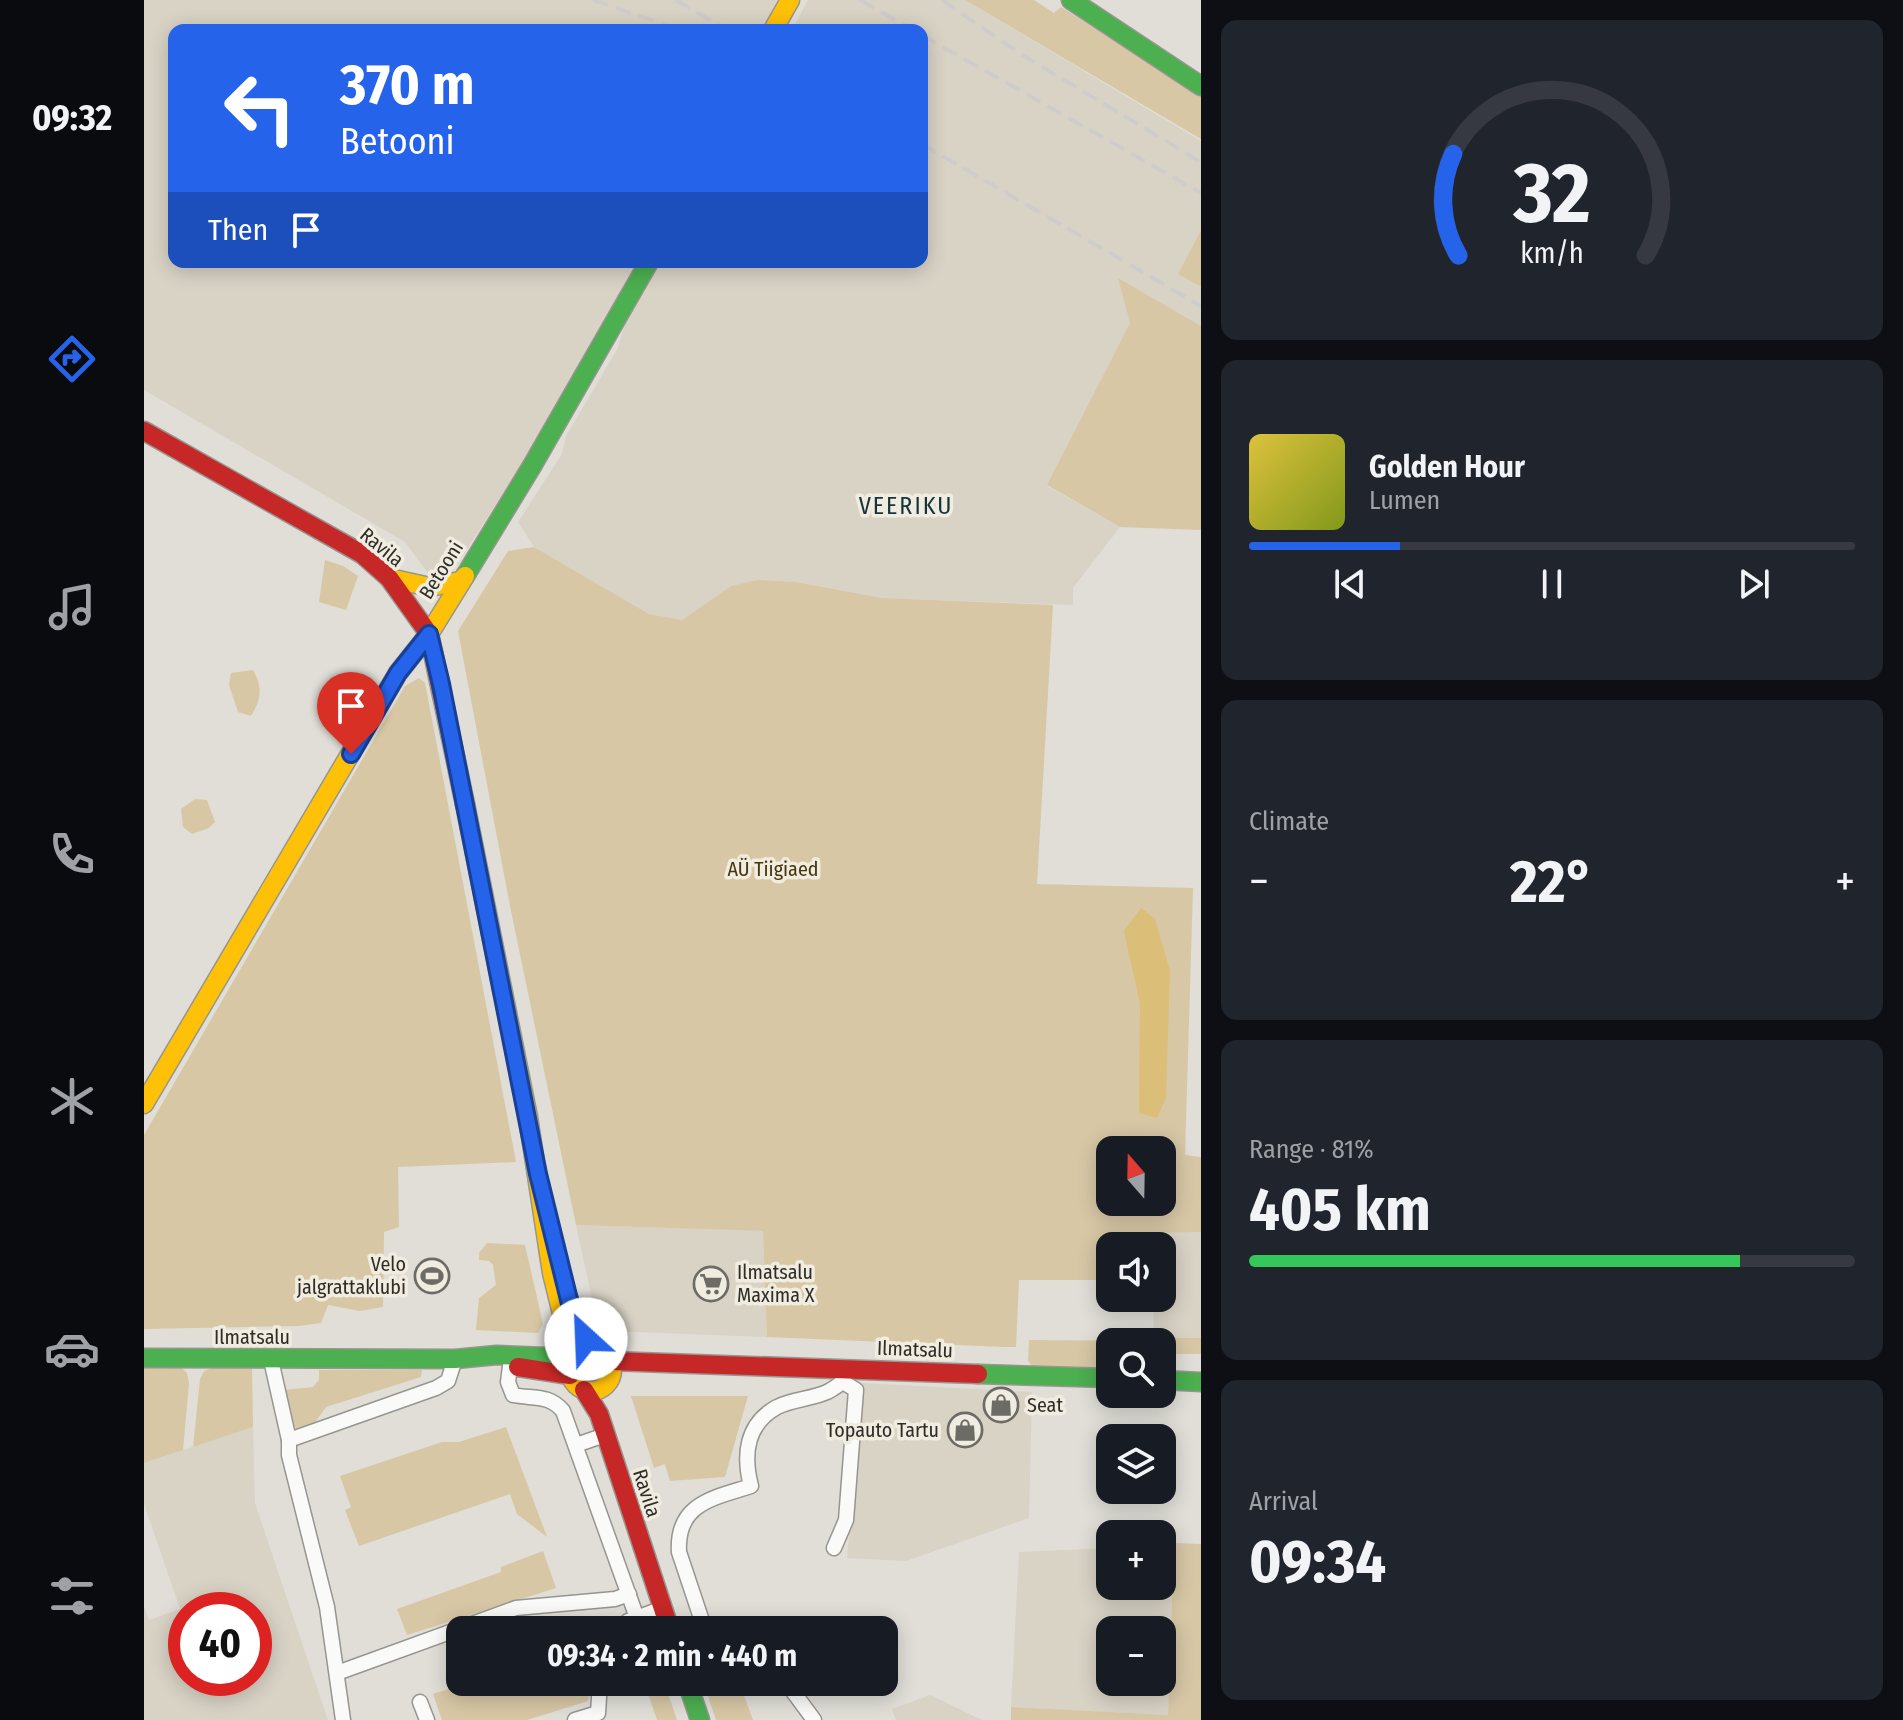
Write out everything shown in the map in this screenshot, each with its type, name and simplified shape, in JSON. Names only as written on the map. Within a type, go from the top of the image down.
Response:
[{"type":"street","points":[[776,24],[790,0]]},
{"type":"street","points":[[1077,2],[1201,86]]},
{"type":"street","name":"Betooni","points":[[144,1104],[398,673],[429,634],[545,444],[646,268]]},
{"type":"street","name":"Ravila","points":[[144,431],[362,554],[389,578],[429,634],[538,1174],[572,1312],[594,1349]]},
{"type":"street","points":[[389,578],[430,587],[460,581]]},
{"type":"street","name":"Ravila","points":[[538,1174],[552,1273],[571,1367]]},
{"type":"street","points":[[594,1349],[610,1361],[612,1373],[597,1387],[578,1386],[571,1367],[582,1350],[594,1349]]},
{"type":"street","name":"Ilmatsalu","points":[[144,1358],[455,1359],[497,1355],[571,1367]]},
{"type":"street","points":[[289,1440],[436,1388],[448,1381],[455,1359]]},
{"type":"street","name":"Ilmatsalu","points":[[455,1359],[510,1366],[571,1367]]},
{"type":"street","points":[[271,1360],[289,1440],[289,1455],[327,1607],[343,1720]]},
{"type":"street","name":"Ilmatsalu","points":[[610,1361],[719,1365],[844,1376],[1096,1378]]},
{"type":"street","name":"Ilmatsalu","points":[[597,1387],[637,1377],[719,1365]]},
{"type":"street","points":[[510,1366],[508,1382],[513,1395],[539,1396],[557,1403],[563,1411],[636,1616]]},
{"type":"street","points":[[700,1616],[679,1552],[678,1541],[682,1529],[701,1502],[751,1486],[745,1455],[748,1442],[766,1416],[776,1407],[825,1393],[844,1376],[856,1390],[846,1520],[834,1548]]},
{"type":"street","points":[[1176,1381],[1201,1382]]},
{"type":"street","name":"Ravila","points":[[597,1387],[599,1414],[605,1435],[666,1616]]},
{"type":"street","points":[[576,1445],[605,1435]]},
{"type":"street","points":[[622,1574],[648,1565]]},
{"type":"street","points":[[337,1673],[516,1608],[615,1599],[629,1594]]},
{"type":"street","points":[[642,1616],[663,1608]]},
{"type":"street","points":[[575,1720],[598,1713],[599,1696]]},
{"type":"street","points":[[692,1696],[700,1720]]},
{"type":"street","points":[[796,1696],[814,1720]]},
{"type":"street","points":[[420,1702],[427,1720]]},
{"type":"shaded area","points":[[144,0],[777,0],[765,24],[168,24],[168,268],[638,268],[564,398],[457,565],[440,578],[431,577],[405,542],[144,390]]},
{"type":"shaded area","points":[[808,0],[965,0],[1201,141],[1201,230],[1178,274],[1201,287],[1201,326],[1119,279],[1130,323],[1047,486],[1120,527],[1073,588],[1073,605],[882,598],[796,582],[731,586],[682,620],[649,614],[534,547],[518,522],[562,454],[566,436],[618,348],[623,329],[658,268],[928,268],[928,24],[795,24]]},
{"type":"shaded area","points":[[1141,908],[1155,919],[1170,971],[1166,1098],[1157,1118],[1139,1113],[1140,1003],[1124,931]]},
{"type":"shaded area","points":[[576,1225],[763,1231],[767,1337],[610,1331],[602,1327],[597,1322]]},
{"type":"shaded area","points":[[1176,1232],[1201,1232],[1201,1338],[1176,1340],[1176,1328],[1154,1328],[1153,1312],[1176,1312]]},
{"type":"shaded area","points":[[862,1383],[1032,1392],[1029,1518],[906,1561],[847,1558]]},
{"type":"shaded area","points":[[253,1427],[255,1503],[328,1720],[144,1720],[144,1607],[149,1620],[168,1613],[168,1696],[272,1696],[272,1592],[174,1592],[144,1504],[144,1463]]},
{"type":"shaded area","points":[[1096,1549],[1096,1600],[1172,1600],[1171,1616],[1096,1616],[1096,1696],[1169,1696],[1168,1715],[1011,1707],[1019,1552]]},
{"type":"shaded area","points":[[930,1695],[982,1720],[896,1720],[892,1709]]},
{"type":"green space","points":[[965,0],[1034,0],[1054,13],[1061,7],[1201,95],[1201,139]]},
{"type":"green space","points":[[1201,230],[1201,287],[1178,274]]},
{"type":"green space","points":[[1118,278],[1201,326],[1201,530],[1120,527],[1047,485],[1130,323]]},
{"type":"green space","name":"AÜ Tiigiaed","points":[[534,547],[649,614],[682,620],[731,586],[758,580],[796,582],[882,598],[1053,605],[1037,884],[1193,888],[1185,1155],[1201,1157],[1201,1232],[1096,1232],[1096,1280],[1019,1280],[1016,1347],[1004,1347],[767,1337],[763,1231],[576,1225],[510,906],[458,631],[508,551]]},
{"type":"green space","points":[[325,560],[343,566],[358,576],[346,610],[319,602]]},
{"type":"green space","points":[[253,670],[260,693],[251,716],[238,712],[229,685],[231,673]]},
{"type":"green space","points":[[419,678],[425,683],[516,1162],[398,1167],[399,1227],[384,1232],[383,1307],[360,1311],[328,1305],[321,1323],[299,1326],[144,1329],[144,1135],[405,686]]},
{"type":"green space","points":[[195,799],[207,800],[215,822],[209,828],[192,834],[183,827],[181,809]]},
{"type":"green space","points":[[487,1243],[525,1245],[543,1324],[538,1333],[476,1330],[479,1298],[496,1285],[493,1265],[489,1261],[479,1260],[479,1253]]},
{"type":"green space","points":[[1176,1338],[1201,1338],[1201,1354],[1176,1354]]},
{"type":"green space","points":[[1029,1340],[1096,1341],[1096,1369],[1033,1367],[1028,1361]]},
{"type":"green space","points":[[180,1366],[187,1373],[189,1383],[183,1450],[144,1463],[144,1367]]},
{"type":"green space","points":[[212,1368],[252,1368],[253,1427],[193,1447],[200,1379],[204,1371]]},
{"type":"green space","points":[[319,1370],[422,1370],[421,1377],[326,1407],[314,1424],[297,1428],[291,1425],[283,1390],[313,1387],[319,1380]]},
{"type":"green space","points":[[631,1396],[748,1396],[725,1477],[670,1481],[665,1464],[654,1468]]},
{"type":"green space","points":[[506,1427],[547,1537],[517,1514],[510,1494],[359,1546],[345,1510],[351,1507],[340,1476],[442,1442],[459,1442]]},
{"type":"green space","points":[[1176,1543],[1201,1544],[1201,1720],[1011,1720],[1011,1707],[1168,1715],[1169,1696],[1176,1696],[1176,1616],[1171,1616],[1172,1600],[1176,1600]]},
{"type":"green space","points":[[543,1551],[556,1588],[467,1616],[446,1616],[446,1623],[407,1635],[397,1609],[501,1572],[501,1567]]},
{"type":"green space","points":[[446,1690],[446,1696],[589,1696],[588,1701],[527,1720],[442,1720],[433,1694]]},
{"type":"green space","points":[[649,1696],[669,1696],[677,1720],[657,1720]]},
{"type":"green space","points":[[708,1696],[744,1696],[753,1720],[716,1720]]},
{"type":"railway","points":[[593,0],[663,24]]},
{"type":"railway","points":[[676,0],[717,24]]},
{"type":"railway","points":[[860,0],[902,24]]},
{"type":"railway","points":[[942,0],[1022,55],[1201,162]]},
{"type":"railway","points":[[928,38],[1201,193]]},
{"type":"railway","points":[[928,147],[1201,306]]},
{"type":"traffic: fast","points":[[1071,0],[1201,86]]},
{"type":"traffic: fast","points":[[465,576],[646,268]]},
{"type":"traffic: fast","points":[[144,1358],[455,1359],[497,1355],[573,1358]]},
{"type":"traffic: fast","points":[[978,1374],[1096,1378]]},
{"type":"traffic: fast","points":[[1176,1381],[1201,1382]]},
{"type":"traffic: fast","points":[[692,1696],[700,1720]]},
{"type":"traffic: slow","points":[[776,24],[790,0]]},
{"type":"traffic: slow","points":[[144,1104],[398,673],[429,634],[465,576]]},
{"type":"traffic: slow","points":[[389,578],[430,587],[460,581]]},
{"type":"traffic: slow","points":[[465,804],[528,1117],[552,1273],[573,1358]]},
{"type":"traffic: slow","points":[[568,1298],[578,1325],[594,1349]]},
{"type":"traffic: slow","points":[[591,1349],[606,1355],[612,1370],[606,1385],[591,1391],[576,1385],[570,1370],[576,1355],[591,1349]]},
{"type":"traffic: jam","points":[[144,431],[362,554],[389,578],[429,634],[465,804]]},
{"type":"traffic: jam","points":[[610,1361],[978,1374]]},
{"type":"traffic: jam","points":[[518,1367],[570,1375]]},
{"type":"traffic: jam","points":[[584,1390],[599,1414],[665,1616]]},
{"type":"place","name":"Velo jalgrattaklubi","points":[[432,1276]]},
{"type":"place","name":"Ilmatsalu Maxima X","points":[[711,1284]]},
{"type":"place","name":"Seat","points":[[1001,1405]]},
{"type":"place","name":"Topauto Tartu","points":[[965,1430]]},
{"type":"district","name":"VEERIKU","points":[[906,506]]},
{"type":"route","points":[[351,754],[398,673],[429,634],[538,1174],[572,1312],[586,1339]]}]
